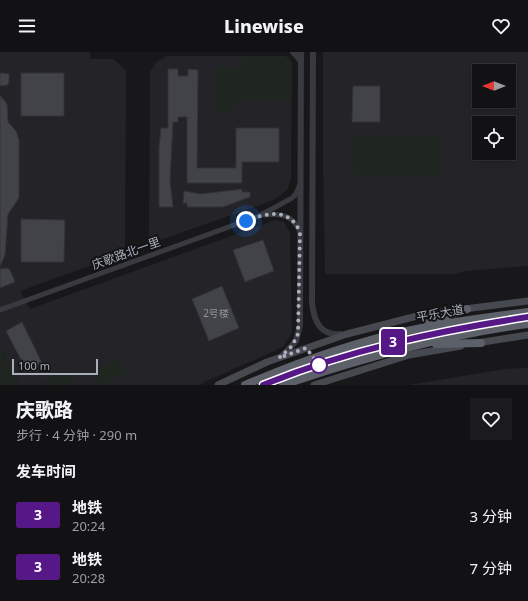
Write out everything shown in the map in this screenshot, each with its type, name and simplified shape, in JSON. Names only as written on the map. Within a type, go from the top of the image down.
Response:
[{"type":"highway","points":[[408,331],[467,310]]},
{"type":"highway","name":"平乐大道","points":[[245,385],[341,349],[408,331],[528,312]]},
{"type":"highway","points":[[283,385],[345,364],[413,345],[494,328],[528,324]]},
{"type":"highway","points":[[413,345],[481,343]]},
{"type":"main road","points":[[218,385],[279,358],[346,334],[426,314],[467,310],[528,301]]},
{"type":"main road","points":[[314,385],[329,379],[409,355],[528,335]]},
{"type":"street","points":[[293,52],[301,61]]},
{"type":"street","points":[[279,358],[296,341],[300,325],[301,52]]},
{"type":"street","points":[[313,52],[313,315],[319,327],[330,334],[346,334]]},
{"type":"street","name":"庆歌路北一里","points":[[0,310],[260,216],[292,198],[296,194],[300,182]]},
{"type":"street","name":"庆歌路北一里","points":[[260,216],[273,214],[287,216],[297,224],[300,232]]},
{"type":"street","points":[[300,303],[312,303]]},
{"type":"street","points":[[322,385],[329,379]]},
{"type":"shaded area","points":[[0,52],[90,52],[90,59],[113,59],[126,70],[125,253],[20,291],[30,309],[275,220],[284,222],[290,233],[292,333],[283,347],[198,385],[73,385],[65,372],[36,385],[20,385],[0,347]]},
{"type":"shaded area","points":[[323,52],[528,52],[528,266],[466,271],[454,274],[325,274]]},
{"type":"shaded area","points":[[167,56],[285,56],[289,58],[292,63],[291,179],[287,190],[274,200],[149,244],[150,72],[157,61]]},
{"type":"shaded area","points":[[242,56],[285,56],[289,58],[292,63],[291,101],[243,100],[242,105],[232,105],[231,112],[215,112],[216,67],[242,67]]},
{"type":"shaded area","points":[[357,135],[437,135],[441,139],[442,172],[437,176],[357,176],[351,170],[351,143]]},
{"type":"shaded area","points":[[0,347],[20,385],[0,385]]},
{"type":"shaded area","points":[[119,359],[126,374],[104,385],[98,385],[91,372]]},
{"type":"shaded area","points":[[528,368],[528,385],[409,385],[505,369]]},
{"type":"shaded area","points":[[65,372],[73,385],[36,385]]},
{"type":"building","points":[[168,69],[178,69],[178,76],[188,76],[188,69],[198,70],[197,168],[236,168],[236,128],[279,128],[279,162],[242,162],[242,183],[187,183],[187,117],[178,117],[178,122],[173,122],[170,180],[173,207],[159,207],[159,147],[161,128],[168,128]]},
{"type":"building","points":[[0,73],[9,74],[9,83],[7,85],[0,86]]},
{"type":"building","points":[[21,73],[64,73],[64,116],[21,116]]},
{"type":"building","points":[[353,86],[380,86],[380,122],[352,122]]},
{"type":"building","points":[[0,95],[7,104],[8,122],[16,131],[19,140],[19,198],[8,214],[5,255],[0,267]]},
{"type":"building","points":[[242,189],[242,192],[250,192],[250,197],[223,207],[187,207],[187,203],[183,203],[184,191],[201,194]]},
{"type":"building","points":[[21,219],[65,220],[64,262],[21,262]]},
{"type":"building","points":[[263,240],[274,271],[245,282],[233,250]]},
{"type":"building","points":[[7,268],[10,270],[15,282],[0,288],[0,269]]},
{"type":"building","points":[[222,286],[239,328],[209,341],[192,299]]},
{"type":"building","points":[[22,322],[42,363],[27,371],[6,331]]},
{"type":"metro line","name":"3","points":[[263,385],[324,363],[382,345],[438,332],[528,317]]},
{"type":"route","points":[[246,221],[260,216],[281,214],[287,216],[297,224],[300,232],[300,325],[296,341],[287,352],[279,358],[306,348],[319,365]]}]
